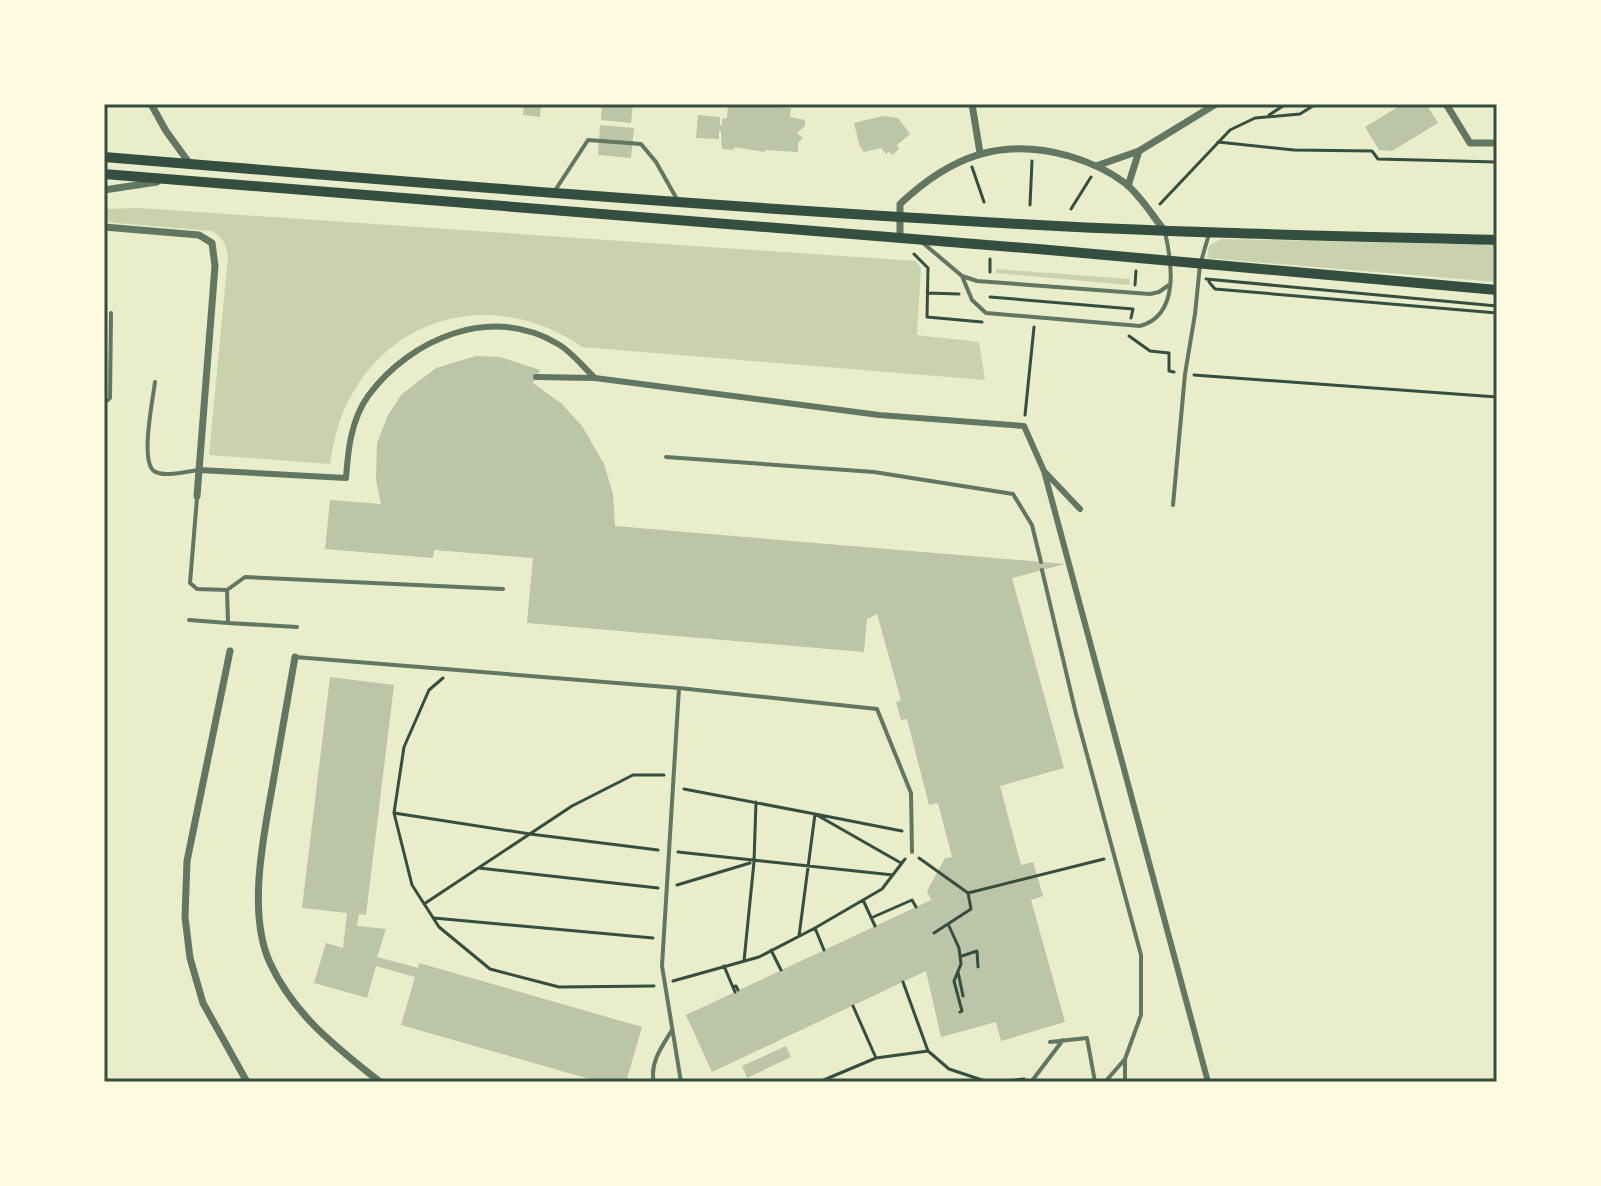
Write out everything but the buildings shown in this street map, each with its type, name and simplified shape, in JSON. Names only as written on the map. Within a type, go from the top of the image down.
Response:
[{"type":"main road","points":[[104,157],[552,195],[901,217],[1209,232],[1497,240]]},
{"type":"main road","points":[[104,174],[1038,249],[1497,290]]},
{"type":"street","points":[[151,104],[190,164]]},
{"type":"street","points":[[972,104],[980,153]]},
{"type":"street","points":[[1096,166],[1139,151],[1216,104]]},
{"type":"street","points":[[1446,104],[1470,143],[1497,143]]},
{"type":"street","points":[[900,239],[900,204],[925,182],[980,153],[1032,148],[1110,172],[1128,186],[1164,230]]},
{"type":"street","points":[[1128,186],[1139,151]]},
{"type":"street","points":[[104,190],[172,180]]},
{"type":"street","points":[[104,227],[199,235],[212,243],[215,266],[197,496]]},
{"type":"street","points":[[199,470],[346,478],[349,439],[367,397],[404,358],[439,337],[486,325],[527,331],[560,345],[595,378]]},
{"type":"street","points":[[536,377],[595,378],[879,415],[1024,426],[1044,471],[1208,1082]]},
{"type":"street","points":[[1044,471],[1080,509]]},
{"type":"street","points":[[230,651],[187,861],[185,917],[190,958],[203,1003],[247,1082]]},
{"type":"street","points":[[295,657],[258,865],[261,929],[269,961],[297,1008],[322,1036],[380,1082]]},
{"type":"lane","points":[[552,195],[588,140],[641,144],[656,162],[680,203]]},
{"type":"lane","points":[[962,276],[972,300],[986,313],[1150,324],[1158,318],[1166,303],[1169,285],[1172,263],[1164,230]]},
{"type":"lane","points":[[1173,505],[1185,374],[1200,265],[1209,232]]},
{"type":"lane","points":[[921,241],[962,276],[977,281],[1150,294],[1169,285]]},
{"type":"lane","points":[[104,403],[110,398],[111,313]]},
{"type":"lane","points":[[155,382],[147,452],[150,465],[154,471],[163,474],[199,470]]},
{"type":"lane","points":[[666,457],[874,472],[1013,494],[1032,525],[1041,562]]},
{"type":"lane","points":[[197,496],[190,583],[197,589],[227,590],[245,577],[503,589]]},
{"type":"lane","points":[[1042,570],[1076,714],[1141,955],[1141,1015],[1125,1059],[1125,1082]]},
{"type":"lane","points":[[227,590],[228,623]]},
{"type":"lane","points":[[189,620],[297,627]]},
{"type":"lane","points":[[295,657],[679,688],[877,709],[911,793],[912,852]]},
{"type":"lane","points":[[679,688],[663,939],[663,986],[681,1082]]},
{"type":"lane","points":[[654,1082],[652,1075],[656,1056],[673,1028]]},
{"type":"lane","points":[[1050,1042],[1087,1038],[1095,1082]]},
{"type":"lane","points":[[1032,1080],[1063,1040]]},
{"type":"lane","points":[[1105,1082],[1125,1059]]},
{"type":"path","points":[[1269,115],[1286,104]]},
{"type":"path","points":[[1156,207],[1230,130],[1255,118],[1300,114],[1316,104]]},
{"type":"path","points":[[1218,142],[1294,150],[1372,151],[1378,159],[1497,162]]},
{"type":"path","points":[[1030,205],[1032,148]]},
{"type":"path","points":[[969,158],[984,202]]},
{"type":"path","points":[[1071,209],[1096,166]]},
{"type":"path","points":[[914,254],[928,268],[927,317],[988,323]]},
{"type":"path","points":[[1497,306],[1206,279],[1215,289],[1497,313]]},
{"type":"path","points":[[990,297],[1133,309],[1129,336],[1150,351],[1169,353],[1169,371],[1497,397]]},
{"type":"path","points":[[1024,426],[1034,327]]},
{"type":"path","points":[[452,670],[429,690],[404,747],[394,813],[412,885],[439,927],[490,969],[559,987],[663,986],[744,961],[815,928],[882,889],[912,852],[968,893],[971,909],[934,933]]},
{"type":"path","points":[[424,904],[572,806],[633,775],[673,775]]},
{"type":"path","points":[[673,787],[911,833]]},
{"type":"path","points":[[744,961],[754,862],[756,802]]},
{"type":"path","points":[[394,813],[530,834],[754,862],[893,875]]},
{"type":"path","points":[[815,814],[901,863]]},
{"type":"path","points":[[799,936],[815,814]]},
{"type":"path","points":[[968,893],[1114,856]]},
{"type":"path","points":[[479,868],[666,889],[754,862]]},
{"type":"path","points":[[863,900],[875,926]]},
{"type":"path","points":[[871,918],[912,900],[916,907]]},
{"type":"path","points":[[434,918],[663,939]]},
{"type":"path","points":[[949,926],[960,957],[954,981],[961,994],[960,1012]]},
{"type":"path","points":[[815,928],[824,950]]},
{"type":"path","points":[[771,950],[781,970]]},
{"type":"path","points":[[960,957],[977,951],[977,964]]},
{"type":"path","points":[[724,966],[735,990]]},
{"type":"path","points":[[903,982],[928,1051],[949,1069],[988,1082]]},
{"type":"path","points":[[853,1006],[876,1058]]},
{"type":"path","points":[[819,1082],[876,1058],[928,1051]]},
{"type":"path","points":[[996,1082],[1032,1080]]},
{"type":"green space","points":[[139,208],[916,261],[921,268],[917,335],[979,342],[985,380],[582,347],[551,330],[520,319],[487,315],[456,318],[425,327],[398,343],[373,365],[344,411],[330,464],[209,455],[228,256],[226,248],[212,231],[104,222],[104,209]]},
{"type":"green space","points":[[1221,239],[1497,245],[1497,282],[1207,258],[1209,246]]},
{"type":"green space","points":[[996,269],[1130,279],[1129,285],[996,273]]}]
